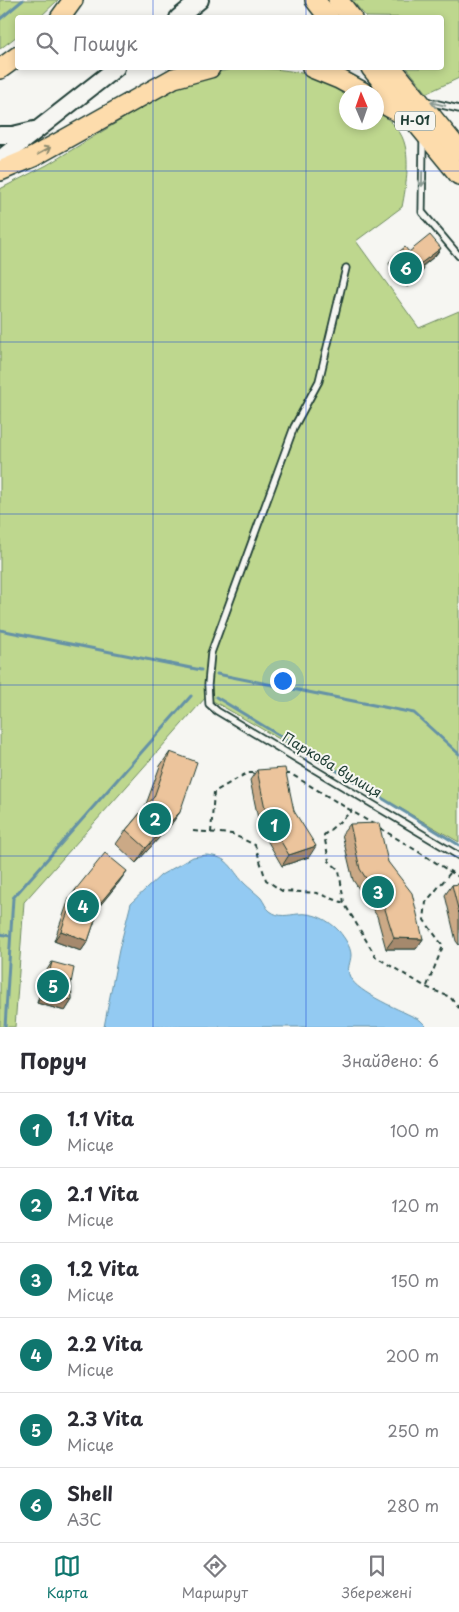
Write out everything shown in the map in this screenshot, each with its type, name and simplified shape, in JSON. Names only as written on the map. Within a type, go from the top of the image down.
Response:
[{"type":"main road","points":[[62,15],[73,0]]},
{"type":"main road","points":[[182,15],[200,0]]},
{"type":"main road","points":[[315,0],[328,15]]},
{"type":"main road","points":[[338,0],[350,15]]},
{"type":"main road","points":[[0,69],[15,58]]},
{"type":"main road","points":[[0,159],[114,70]]},
{"type":"main road","points":[[0,171],[33,157],[174,78],[203,70]]},
{"type":"main road","points":[[317,70],[350,85]]},
{"type":"main road","name":"Н-01","points":[[373,70],[459,175]]},
{"type":"main road","name":"Н-01","points":[[394,70],[459,150]]},
{"type":"main road","points":[[384,105],[420,126]]},
{"type":"main road","points":[[0,135],[13,135],[41,128]]},
{"type":"lane","points":[[416,98],[459,109]]},
{"type":"lane","points":[[420,126],[422,212],[459,256]]},
{"type":"lane","name":"Паркова вулиця","points":[[346,268],[319,381],[294,427],[211,653],[208,685],[209,704],[459,856]]},
{"type":"path","points":[[211,832],[214,792],[247,773],[256,773]]},
{"type":"path","points":[[282,774],[291,774],[459,877]]},
{"type":"path","points":[[352,811],[324,835],[329,861],[339,870],[344,903],[376,957],[426,987],[450,998],[459,1008]]},
{"type":"path","points":[[193,831],[232,834],[255,844],[266,880],[282,891],[318,893],[344,903]]},
{"type":"path","points":[[426,987],[443,946],[424,920],[426,902],[451,872]]},
{"type":"green space","points":[[0,0],[58,0],[42,15],[15,15],[15,38],[0,49]]},
{"type":"green space","points":[[352,0],[459,0],[459,78],[427,93],[409,70],[444,70],[444,15],[364,15]]},
{"type":"green space","points":[[228,70],[281,70],[295,72],[321,79],[339,88],[339,130],[384,130],[384,116],[395,126],[404,141],[407,159],[402,207],[356,241],[419,328],[459,311],[459,842],[206,697],[24,902],[15,1027],[0,1027],[0,189],[47,165],[167,92],[208,74]]},
{"type":"water","points":[[206,855],[220,858],[229,864],[244,883],[261,898],[267,908],[273,913],[284,916],[309,914],[330,923],[341,933],[350,949],[351,955],[348,971],[354,983],[392,1007],[420,1020],[427,1027],[104,1027],[119,950],[131,903],[161,875],[193,857]]},
{"type":"building","points":[[430,235],[441,248],[420,264],[424,269],[413,279],[394,256],[405,247],[409,252]]},
{"type":"building","points":[[170,752],[197,762],[180,812],[146,848],[126,830],[154,797]]},
{"type":"building","points":[[285,768],[294,811],[316,846],[289,855],[267,818],[257,770]]},
{"type":"building","points":[[379,823],[388,862],[412,893],[423,939],[394,938],[384,906],[360,869],[350,824]]},
{"type":"building","points":[[105,853],[127,871],[101,902],[88,941],[61,931],[76,889]]},
{"type":"building","points":[[459,884],[459,913],[452,885]]},
{"type":"building","points":[[52,962],[74,968],[71,983],[72,1000],[44,993]]},
{"type":"waterway","points":[[0,19],[23,0]]},
{"type":"waterway","points":[[0,630],[201,670]]},
{"type":"waterway","points":[[217,674],[414,713],[459,754]]},
{"type":"waterway","points":[[5,1027],[13,898],[191,696]]},
{"type":"waterway","points":[[216,697],[459,845]]},
{"type":"waterway","points":[[0,934],[10,936]]},
{"type":"place","name":"Shell","points":[[406,268]]},
{"type":"place","name":"2.1 Vita","points":[[155,819]]},
{"type":"place","name":"1.1 Vita","points":[[274,825]]},
{"type":"place","name":"1.2 Vita","points":[[378,892]]},
{"type":"place","name":"2.2 Vita","points":[[83,906]]},
{"type":"place","name":"2.3 Vita","points":[[53,986]]}]
